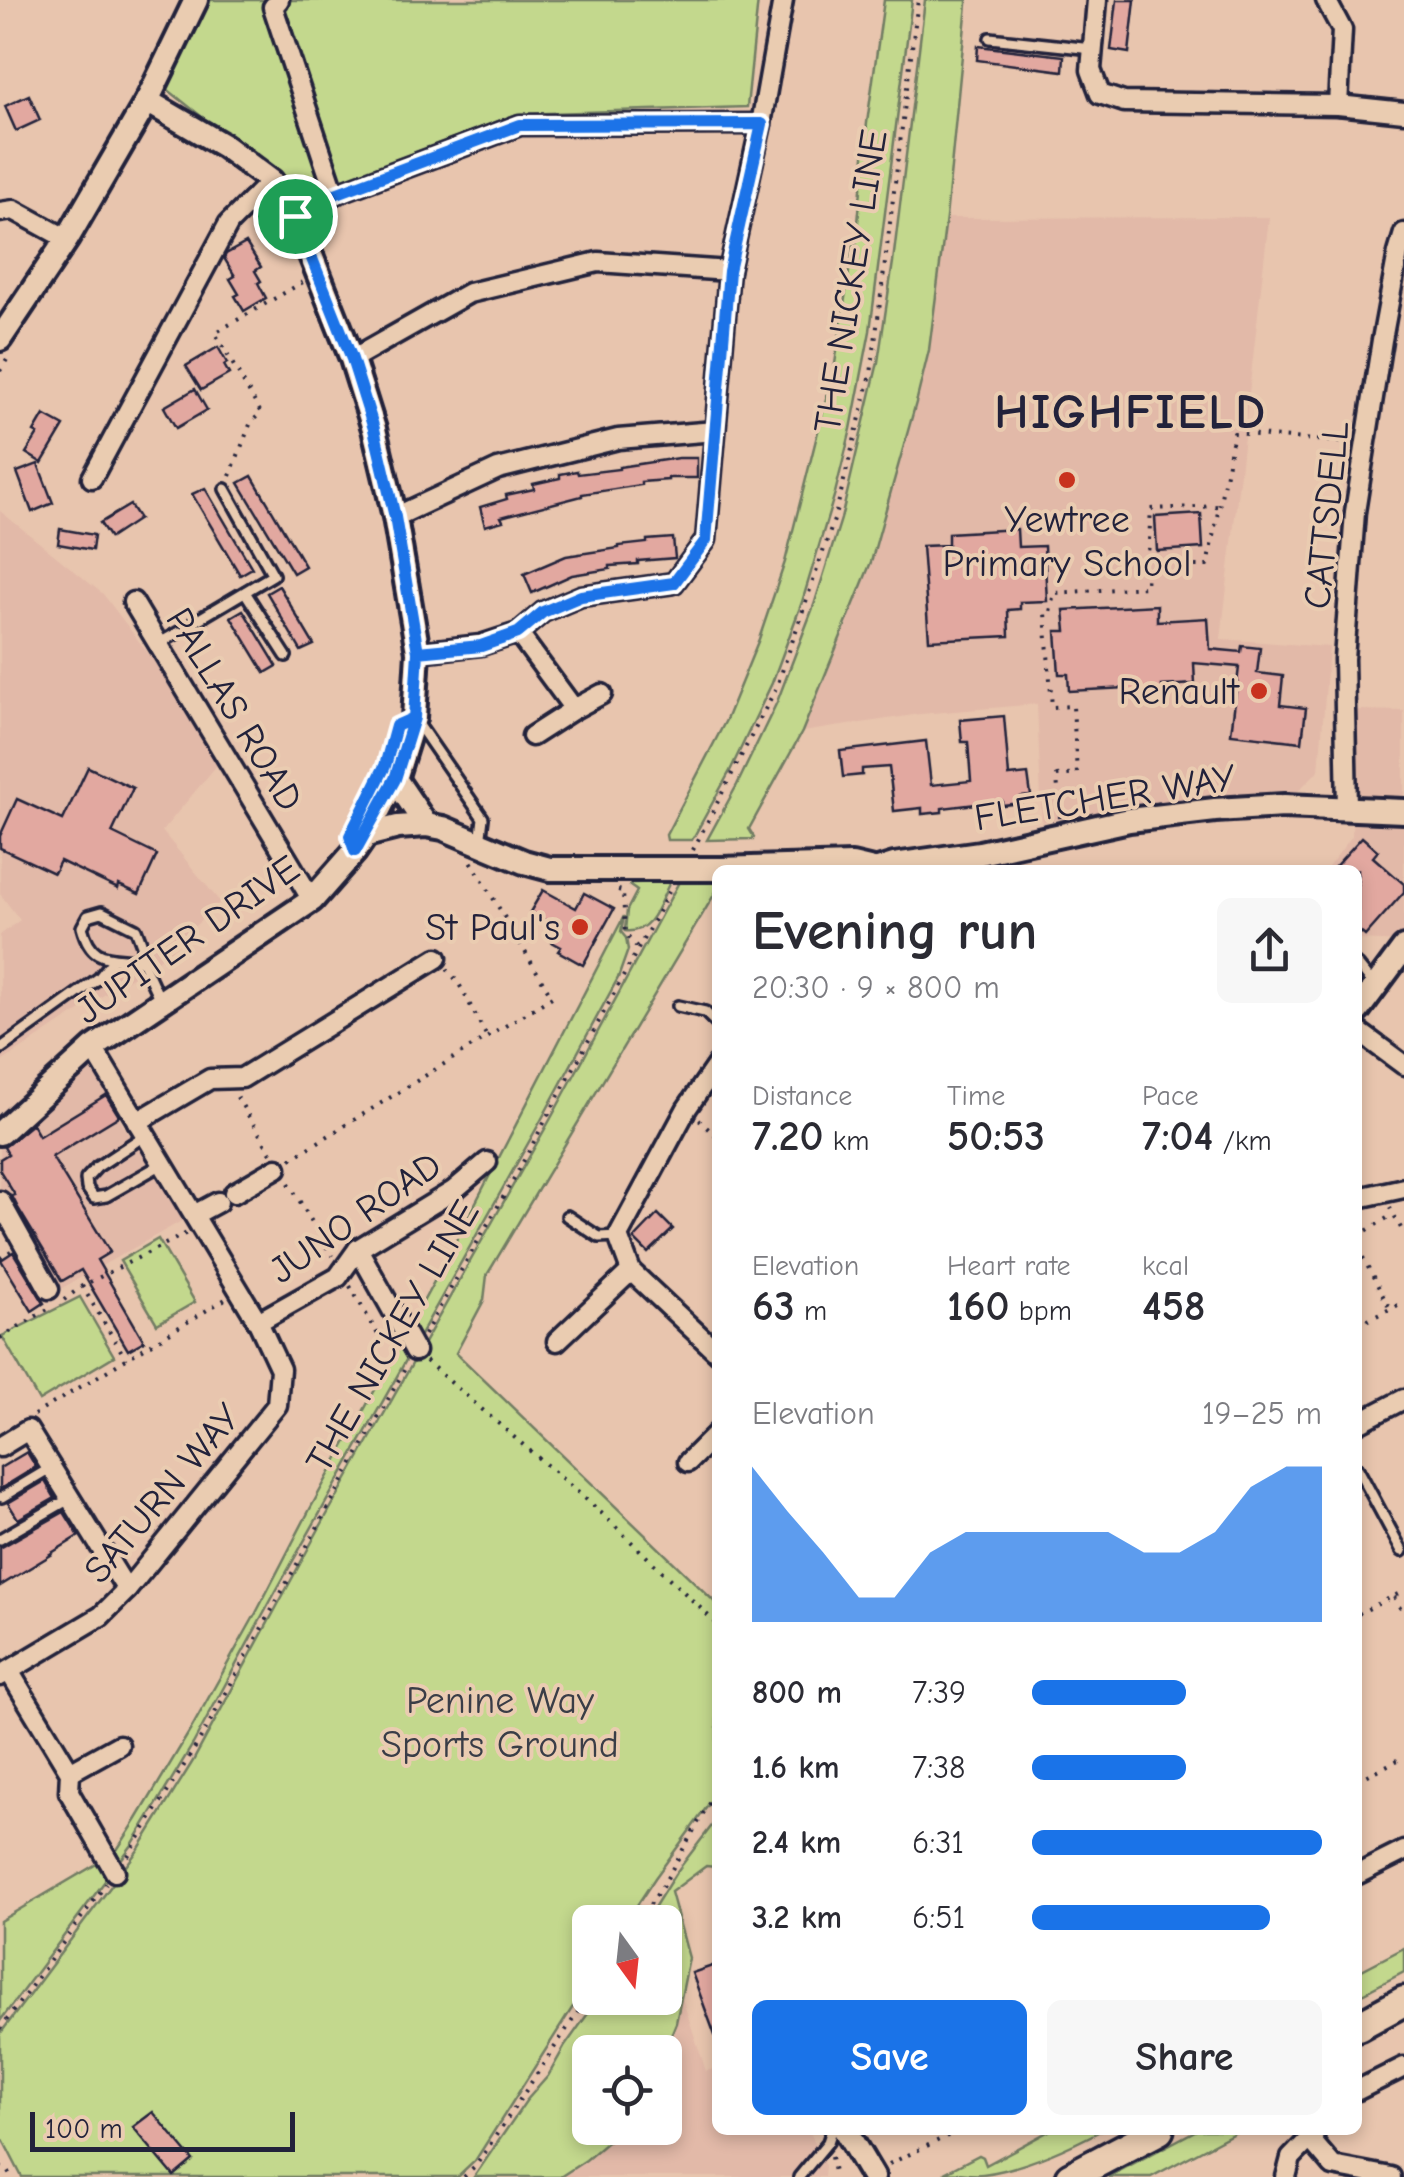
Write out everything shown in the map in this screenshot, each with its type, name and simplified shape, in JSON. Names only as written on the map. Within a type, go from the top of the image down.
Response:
[{"type":"main road","points":[[1362,2024],[1404,2001]]},
{"type":"main road","points":[[1070,2177],[1150,2135]]},
{"type":"street","points":[[0,339],[67,239],[147,102],[196,0]]},
{"type":"street","points":[[279,0],[274,6],[335,194]]},
{"type":"street","points":[[418,652],[481,646],[518,633],[543,612],[581,596],[674,583],[706,540],[729,271],[762,124],[784,0]]},
{"type":"street","points":[[1097,0],[1091,70],[1100,94],[1124,102],[1338,104],[1404,112]]},
{"type":"street","points":[[1326,0],[1342,30],[1338,104]]},
{"type":"street","name":"JUPITER DRIVE","points":[[3,1125],[93,1048],[312,900],[360,843],[395,779],[414,718],[418,652],[395,517],[352,359],[295,216],[270,181],[224,146],[147,102]]},
{"type":"street","points":[[295,216],[335,194],[520,125],[762,124]]},
{"type":"street","points":[[92,478],[228,223],[270,181]]},
{"type":"street","points":[[0,212],[14,210],[67,239]]},
{"type":"street","name":"CATTSDELL","points":[[1347,808],[1344,659],[1355,512],[1404,233]]},
{"type":"street","points":[[352,359],[469,293],[598,262],[729,271]]},
{"type":"street","points":[[395,517],[498,468],[618,440],[715,431]]},
{"type":"street","name":"PALLAS ROAD","points":[[133,602],[312,900]]},
{"type":"street","points":[[518,633],[574,709]]},
{"type":"street","points":[[532,736],[602,694]]},
{"type":"street","points":[[395,779],[426,825]]},
{"type":"street","name":"FLETCHER WAY","points":[[894,865],[1004,848],[1128,820],[1215,810],[1284,806],[1404,811]]},
{"type":"street","points":[[360,843],[398,826],[426,825]]},
{"type":"street","name":"FLETCHER WAY","points":[[426,825],[550,869],[712,870]]},
{"type":"street","points":[[1362,1005],[1404,948]]},
{"type":"street","points":[[140,1129],[210,1079],[242,1078],[437,958]]},
{"type":"street","points":[[1362,1033],[1404,1065]]},
{"type":"street","name":"SATURN WAY","points":[[5,1674],[101,1616],[128,1590],[277,1405],[280,1368],[258,1322],[93,1048]]},
{"type":"street","points":[[712,1072],[618,1236],[630,1271],[712,1346]]},
{"type":"street","name":"JUNO ROAD","points":[[258,1322],[338,1277],[358,1249],[453,1191],[487,1162]]},
{"type":"street","points":[[197,1221],[226,1197],[278,1167]]},
{"type":"street","points":[[1362,1197],[1404,1188]]},
{"type":"street","points":[[0,1201],[49,1289]]},
{"type":"street","points":[[358,1249],[415,1351]]},
{"type":"street","points":[[557,1340],[630,1271]]},
{"type":"street","points":[[1362,1421],[1404,1399]]},
{"type":"street","points":[[0,1447],[28,1430],[128,1590]]},
{"type":"street","points":[[688,1462],[712,1438]]},
{"type":"street","points":[[5,1674],[70,1772],[68,1792],[115,1872]]},
{"type":"street","points":[[70,1772],[119,1745]]},
{"type":"street","points":[[1362,1872],[1404,1851]]},
{"type":"street","points":[[1362,2088],[1404,2068]]},
{"type":"street","points":[[848,2135],[878,2172]]},
{"type":"street","points":[[1286,2177],[1291,2158],[1313,2135]]},
{"type":"street","points":[[1315,2135],[1332,2166],[1390,2177]]},
{"type":"lane","points":[[990,38],[1092,49]]},
{"type":"lane","points":[[194,622],[273,575],[225,490]]},
{"type":"lane","points":[[245,592],[286,656]]},
{"type":"lane","points":[[158,644],[178,632]]},
{"type":"lane","points":[[360,843],[350,836],[385,766],[396,726],[414,718],[483,818],[480,844]]},
{"type":"lane","points":[[142,962],[114,959],[91,950],[82,927],[88,916],[102,912],[136,929],[142,962],[160,1000]]},
{"type":"lane","points":[[0,1050],[100,978],[114,959]]},
{"type":"lane","points":[[1362,970],[1376,987]]},
{"type":"lane","points":[[678,1006],[705,1012],[712,1019]]},
{"type":"lane","points":[[140,1129],[126,1147],[86,1179],[87,1188],[94,1198],[106,1196],[162,1164]]},
{"type":"lane","points":[[567,1216],[599,1237],[618,1236]]},
{"type":"lane","points":[[2,1497],[52,1467]]},
{"type":"lane","points":[[1362,1476],[1402,1551]]},
{"type":"lane","points":[[0,1540],[72,1498]]},
{"type":"lane","points":[[799,2177],[830,2135]]},
{"type":"path","name":"THE NICKEY LINE","points":[[690,855],[777,686],[834,520],[871,374],[918,0]]},
{"type":"path","points":[[225,490],[251,422],[261,414],[214,333],[318,274]]},
{"type":"path","points":[[1188,552],[1188,566],[1207,566],[1234,433],[1364,444]]},
{"type":"path","points":[[1061,834],[1057,776],[1077,774],[1073,706],[1052,707],[1045,613],[1050,612],[1054,593],[1146,587],[1151,509],[1219,506]]},
{"type":"path","points":[[278,1167],[552,997],[470,860],[480,844]]},
{"type":"path","points":[[600,870],[600,887],[623,891],[625,934],[637,947]]},
{"type":"path","name":"THE NICKEY LINE","points":[[0,2029],[135,1847],[201,1738],[673,884]]},
{"type":"path","points":[[437,958],[458,982],[488,1037]]},
{"type":"path","points":[[226,1078],[380,1338]]},
{"type":"path","points":[[688,1108],[712,1132]]},
{"type":"path","points":[[1382,1192],[1404,1234]]},
{"type":"path","points":[[1362,1234],[1394,1214]]},
{"type":"path","points":[[0,1338],[197,1221]]},
{"type":"path","points":[[1362,1256],[1390,1309]]},
{"type":"path","points":[[82,1286],[126,1359]]},
{"type":"path","points":[[23,1422],[239,1290]]},
{"type":"path","points":[[1362,1323],[1404,1302]]},
{"type":"path","points":[[415,1351],[595,1506],[712,1619]]},
{"type":"path","points":[[1362,1612],[1404,1590]]},
{"type":"path","points":[[1394,1596],[1404,1615]]},
{"type":"path","points":[[1362,1778],[1404,1757]]},
{"type":"path","points":[[650,1905],[712,1798]]},
{"type":"path","points":[[464,2177],[475,2167],[576,2015]]},
{"type":"path","points":[[878,2172],[950,2135]]},
{"type":"path","points":[[0,2166],[12,2177]]},
{"type":"shaded area","name":"Yewtree Primary School","points":[[1269,217],[1221,639],[1329,647],[1319,770],[1296,793],[1118,808],[1042,822],[1037,704],[920,714],[802,732],[871,562],[917,399],[929,350],[946,218]]},
{"type":"shaded area","points":[[0,511],[103,594],[179,694],[218,764],[162,831],[220,902],[165,955],[0,1063],[0,935],[20,920],[0,894]]},
{"type":"shaded area","points":[[1356,710],[1404,711],[1404,942],[1362,940],[1362,865],[1330,865],[1352,836]]},
{"type":"shaded area","points":[[91,1066],[123,1125],[187,1218],[55,1292],[0,1201],[0,1136]]},
{"type":"shaded area","points":[[682,1998],[706,2071],[712,2069],[712,2135],[811,2135],[825,2166],[824,2177],[560,2177],[604,2145],[682,2145],[682,2035],[671,2035],[678,2015],[682,2015]]},
{"type":"green space","points":[[204,0],[758,0],[747,107],[517,114],[301,196],[162,85]]},
{"type":"green space","points":[[884,0],[912,0],[870,331],[835,493],[772,683],[730,771],[692,840],[667,840],[666,835],[726,720],[785,562],[835,364],[856,245]]},
{"type":"green space","points":[[925,0],[967,0],[967,4],[946,218],[929,350],[917,399],[871,562],[802,732],[749,829],[754,837],[707,840],[777,702],[841,519],[878,362]]},
{"type":"green space","points":[[670,882],[648,922],[642,928],[625,931],[627,910],[637,891],[631,883]]},
{"type":"green space","name":"Penine Way Sports Ground","points":[[679,882],[712,882],[712,898],[487,1275],[484,1300],[456,1353],[712,1599],[712,1800],[637,1905],[572,1905],[572,2008],[475,2161],[458,2177],[22,2177],[0,2139],[0,2034],[138,1850],[193,1761],[550,1120]]},
{"type":"green space","points":[[624,916],[621,932],[628,950],[618,978],[193,1744],[132,1845],[0,2021],[0,1921],[115,1853],[137,1819],[256,1613],[448,1256]]},
{"type":"green space","points":[[158,1239],[195,1302],[157,1324],[120,1261]]},
{"type":"green space","points":[[80,1297],[114,1356],[39,1401],[2,1336]]},
{"type":"green space","points":[[712,1826],[712,1867],[706,1866],[671,1892],[675,1905],[656,1905]]},
{"type":"green space","points":[[682,1932],[689,1958],[682,1993]]},
{"type":"green space","points":[[1404,1948],[1404,1972],[1362,1994],[1362,1970]]},
{"type":"green space","points":[[587,2015],[678,2015],[671,2035],[573,2035]]},
{"type":"green space","points":[[572,2036],[572,2145],[604,2145],[560,2177],[474,2177],[548,2076]]},
{"type":"green space","points":[[1042,2135],[1092,2135],[1013,2168],[978,2174],[944,2173],[979,2155],[986,2165]]},
{"type":"green space","points":[[1188,2135],[1231,2135],[1151,2177],[1108,2177]]},
{"type":"building","points":[[1117,0],[1135,0],[1129,53],[1111,50]]},
{"type":"building","points":[[978,46],[1064,56],[1063,71],[977,60]]},
{"type":"building","points":[[29,95],[40,120],[16,131],[5,106]]},
{"type":"building","points":[[246,243],[261,267],[255,271],[266,298],[244,311],[230,279],[235,276],[224,258]]},
{"type":"building","points":[[218,347],[229,374],[201,390],[186,366]]},
{"type":"building","points":[[195,389],[207,410],[176,428],[164,407]]},
{"type":"building","points":[[44,415],[64,426],[42,463],[26,453]]},
{"type":"building","points":[[697,458],[697,478],[668,478],[582,494],[501,517],[503,521],[485,526],[480,507],[507,499],[506,495],[534,489],[533,484],[560,478],[560,474]]},
{"type":"building","points":[[38,464],[53,503],[32,512],[17,472]]},
{"type":"building","points":[[252,476],[305,566],[293,573],[239,483]]},
{"type":"building","points":[[205,488],[252,568],[240,575],[192,494]]},
{"type":"building","points":[[130,505],[139,519],[110,538],[100,523]]},
{"type":"building","points":[[1201,514],[1203,548],[1157,551],[1155,517]]},
{"type":"building","points":[[60,529],[94,535],[92,550],[58,544]]},
{"type":"building","points":[[1017,529],[1018,547],[1044,546],[1047,601],[1020,602],[1020,609],[1008,610],[1009,636],[929,640],[922,546],[948,545],[948,533]]},
{"type":"building","points":[[673,538],[675,558],[638,561],[572,575],[532,593],[524,574],[566,556]]},
{"type":"building","points":[[279,586],[314,645],[301,651],[267,593]]},
{"type":"building","points":[[1157,605],[1157,621],[1208,618],[1210,649],[1241,652],[1242,646],[1260,648],[1257,673],[1283,676],[1280,705],[1306,708],[1302,742],[1231,734],[1239,667],[1194,663],[1195,684],[1162,686],[1163,692],[1127,695],[1127,688],[1069,691],[1068,674],[1059,674],[1056,631],[1066,631],[1064,610]]},
{"type":"building","points":[[243,610],[277,666],[265,673],[231,617]]},
{"type":"building","points":[[1004,716],[1009,776],[1028,774],[1031,796],[1021,797],[1021,803],[1002,805],[1002,801],[922,814],[922,808],[894,811],[889,767],[862,769],[862,775],[843,777],[840,751],[926,741],[931,785],[971,781],[968,742],[962,742],[960,720]]},
{"type":"building","points":[[88,767],[133,788],[112,833],[157,855],[139,894],[119,885],[118,889],[60,861],[54,873],[0,848],[0,836],[17,799],[63,820]]},
{"type":"building","points":[[1362,837],[1378,851],[1373,857],[1404,884],[1404,892],[1365,936],[1362,865],[1337,865]]},
{"type":"building","name":"St Paul's","points":[[543,890],[576,908],[584,893],[614,909],[583,965],[558,951],[561,947],[552,942],[559,928],[530,912]]},
{"type":"building","points":[[106,1095],[119,1116],[52,1157],[110,1252],[97,1260],[144,1341],[128,1350],[81,1270],[62,1281],[0,1171],[0,1159],[8,1154],[4,1147],[32,1124],[39,1136]]},
{"type":"building","points":[[658,1214],[673,1229],[648,1253],[634,1239]]},
{"type":"building","points":[[13,1252],[44,1303],[32,1311],[1,1260]]},
{"type":"building","points":[[27,1452],[36,1467],[0,1489],[0,1468]]},
{"type":"building","points":[[45,1481],[55,1498],[18,1519],[8,1503]]},
{"type":"building","points":[[64,1512],[79,1536],[0,1586],[0,1548]]},
{"type":"building","points":[[712,1966],[712,2027],[692,1973]]},
{"type":"building","points":[[153,2112],[193,2160],[174,2176],[133,2127]]},
{"type":"place","name":"Yewtree Primary School","points":[[1067,480]]},
{"type":"place","name":"Renault","points":[[1259,691]]},
{"type":"place","name":"St Paul's","points":[[580,927]]},
{"type":"district","name":"HIGHFIELD","points":[[1131,411]]},
{"type":"route","points":[[295,216],[335,194],[520,125],[762,124],[729,271],[706,540],[674,583],[581,596],[543,612],[518,633],[481,646],[418,652],[414,718],[396,726],[385,766],[350,836],[355,851],[395,779],[414,718],[418,652],[395,517],[374,429],[352,359],[295,216]]}]
